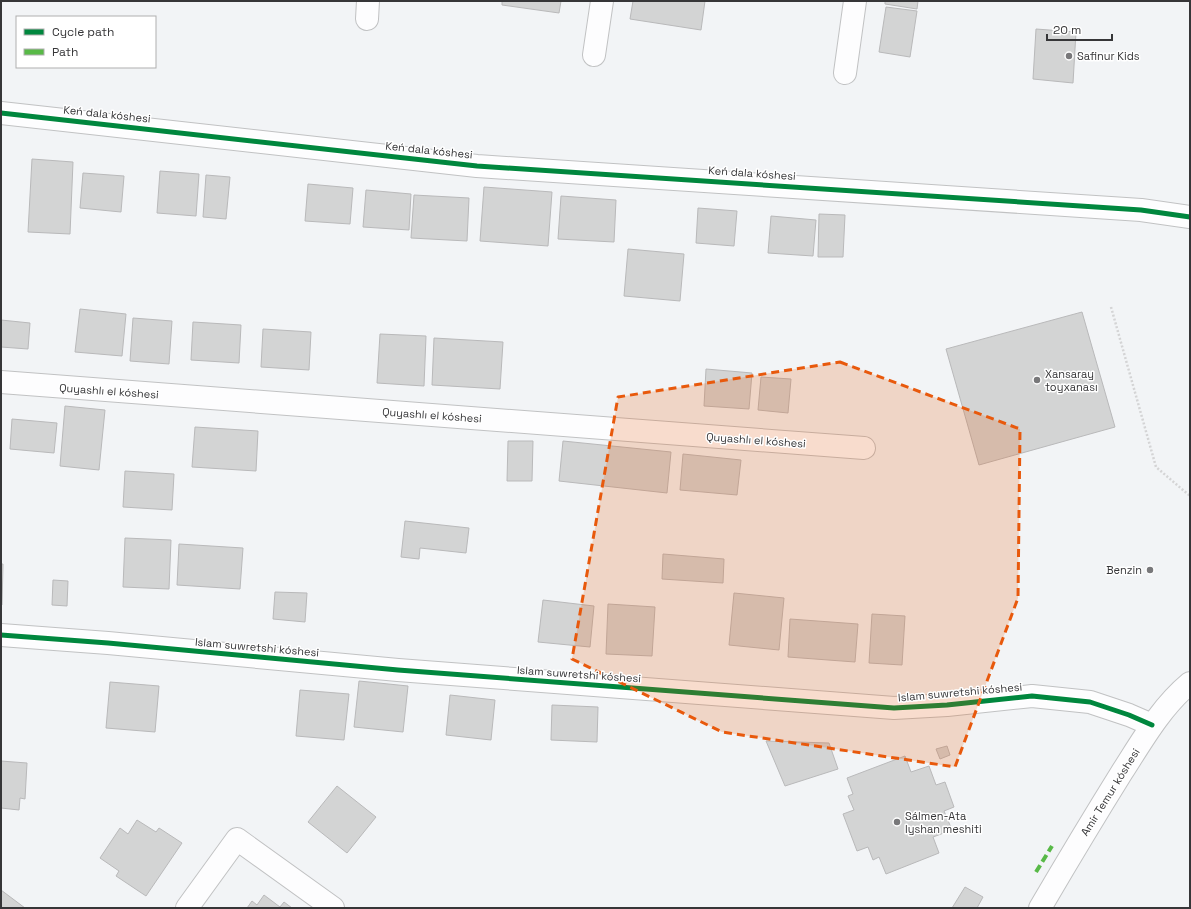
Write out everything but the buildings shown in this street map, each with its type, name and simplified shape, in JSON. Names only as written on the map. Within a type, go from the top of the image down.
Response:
[{"type":"street","points":[[594,55],[602,1]]},
{"type":"street","points":[[845,73],[855,1]]},
{"type":"street","name":"Keń dala kóshesi","points":[[1,113],[477,166],[1141,210],[1190,217]]},
{"type":"street","name":"Quyashlı el kóshesi","points":[[1,382],[864,448]]},
{"type":"street","name":"Islam suwretshi kóshesi","points":[[1,635],[398,670],[894,708],[947,705],[1032,696],[1090,702],[1129,715],[1152,725]]},
{"type":"street","name":"Amir Temur kóshesi","points":[[1040,908],[1090,824],[1152,725],[1190,683]]},
{"type":"street","points":[[188,908],[237,839],[333,908]]},
{"type":"path","points":[[1111,307],[1156,467],[1190,496]]},
{"type":"highlighted area","points":[[840,362],[1020,429],[1018,598],[955,767],[722,732],[572,659],[618,397]]},
{"type":"marked path","points":[[1036,872],[1052,846]]},
{"type":"cycle path","points":[[1,113],[477,166],[1141,210],[1190,217]]},
{"type":"cycle path","points":[[1,635],[108,643],[398,670],[894,708],[947,705],[1032,696],[1090,702],[1129,715],[1152,725]]},
{"type":"place","name":"Safinur Kids","points":[[1069,56]]},
{"type":"place","name":"Xansaray toyxanası","points":[[1037,380]]},
{"type":"place","name":"Benzin","points":[[1150,570]]},
{"type":"place","name":"Sálmen-Ata Iyshan meshiti","points":[[897,822]]}]
